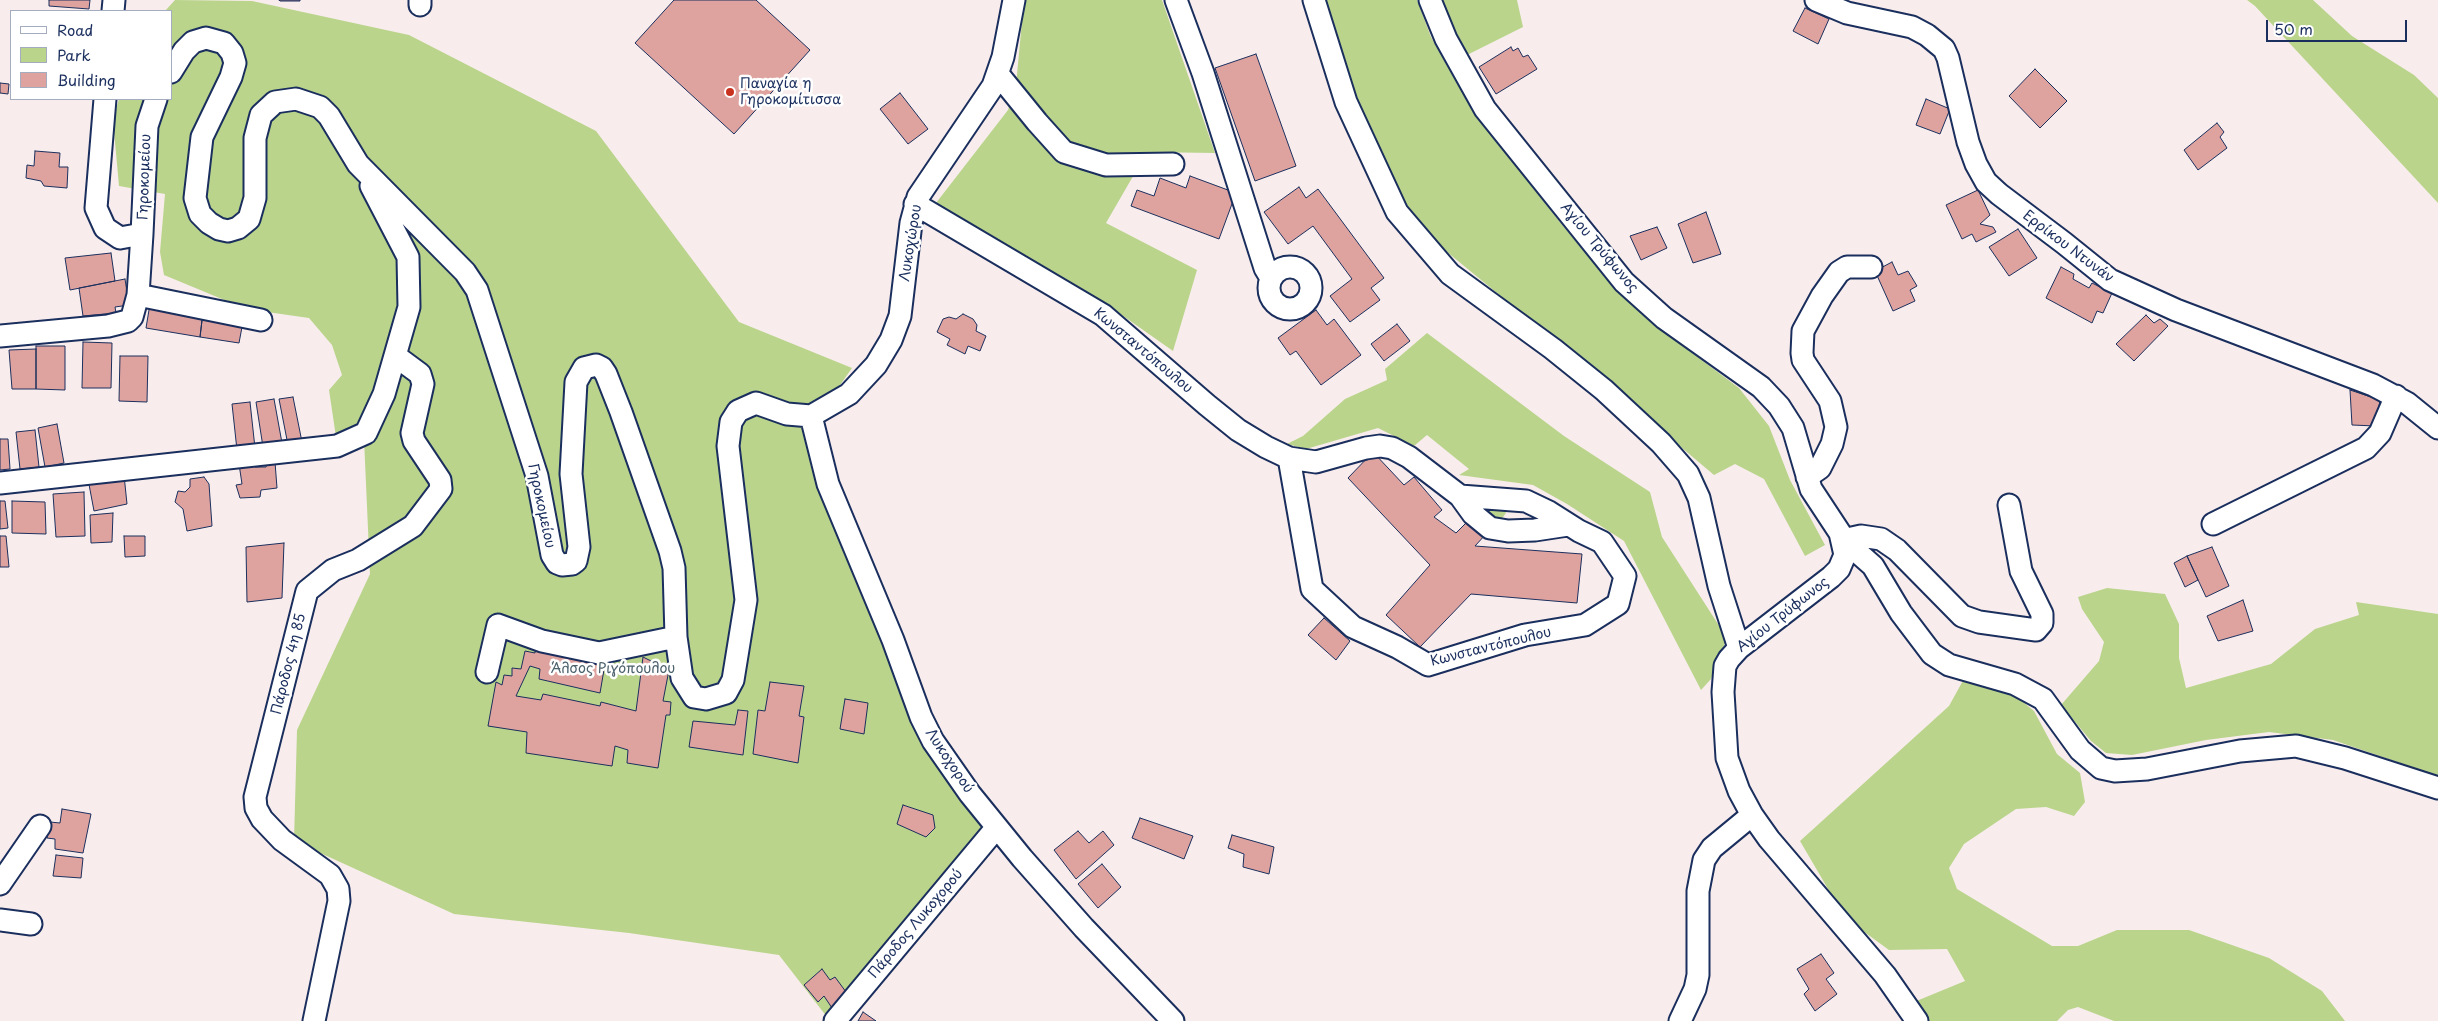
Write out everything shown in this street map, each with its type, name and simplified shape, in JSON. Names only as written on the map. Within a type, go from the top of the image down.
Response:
[{"type":"street","points":[[1005,0],[1009,26]]},
{"type":"street","name":"Λυκοχώρου","points":[[811,416],[843,399],[855,388],[876,365],[891,340],[901,308],[915,204],[925,186],[985,100],[998,74],[1014,0]]},
{"type":"street","points":[[1176,0],[1203,73],[1265,268],[1271,278]]},
{"type":"street","points":[[1314,0],[1346,102],[1397,212],[1450,274],[1553,349],[1604,390],[1661,442],[1688,474],[1699,498],[1719,586],[1739,648]]},
{"type":"street","name":"Αγίου Τρύφωνος","points":[[1430,0],[1446,39],[1471,87],[1501,131],[1624,282],[1653,309],[1761,387],[1779,406],[1796,434],[1807,477],[1817,501],[1844,543],[1844,560],[1831,577],[1731,655],[1724,671],[1724,736],[1729,767],[1752,815],[1789,865],[1885,975],[1917,1021]]},
{"type":"street","name":"Ερρίκου Ντυνάν","points":[[1816,0],[1847,13],[1912,27],[1944,49],[1948,58],[1968,142],[1976,164],[1986,182],[2110,280],[2176,310],[2346,373],[2396,396],[2416,409],[2438,428]]},
{"type":"street","name":"Γηροκομείου","points":[[172,70],[184,51],[194,42],[206,38],[224,43],[232,53],[235,63],[232,77],[202,137],[195,198],[200,214],[219,229],[228,231],[238,228],[252,214],[255,198],[256,127],[261,115],[275,102],[296,99],[320,107],[329,116],[358,164],[465,272],[477,290],[537,476],[552,555],[557,563],[562,565],[576,561],[579,547],[571,474],[576,382],[580,374],[590,365],[596,365],[606,374],[670,551],[674,568],[676,637],[682,678],[694,697],[706,699],[726,693],[733,680],[746,600],[728,446],[731,422],[738,411],[756,403],[787,414],[811,416]]},
{"type":"street","points":[[998,74],[1064,152],[1106,165],[1173,164]]},
{"type":"street","name":"Γηροκομείου","points":[[105,100],[96,208],[104,228],[120,238],[142,234],[147,126],[156,100]]},
{"type":"street","points":[[0,483],[337,446],[366,433],[384,394],[397,357],[409,307],[408,257],[358,164]]},
{"type":"street","name":"Κωνσταντόπουλου","points":[[915,204],[1097,311],[1238,430],[1289,458],[1304,461],[1322,461],[1366,448],[1386,446],[1408,457],[1460,496],[1526,501],[1602,542],[1625,576],[1618,604],[1585,625],[1525,635],[1428,665],[1396,647],[1354,628],[1312,589],[1289,458]]},
{"type":"street","points":[[0,336],[117,325],[128,321],[132,317],[138,295],[142,234]]},
{"type":"street","points":[[1807,477],[1820,468],[1832,444],[1836,427],[1830,401],[1803,360],[1804,331],[1829,284],[1839,272],[1847,267],[1871,266]]},
{"type":"street","points":[[138,295],[261,320]]},
{"type":"street","name":"Πάροδος 4η 85","points":[[315,1012],[339,901],[338,889],[330,875],[282,840],[262,820],[256,808],[255,797],[307,591],[316,581],[333,570],[358,560],[413,526],[441,489],[440,480],[414,441],[412,433],[423,384],[420,374],[397,357]]},
{"type":"street","points":[[2214,524],[2366,448],[2380,433],[2396,396]]},
{"type":"street","name":"Λυκοχορού","points":[[811,416],[828,484],[882,612],[925,726],[959,779],[997,827],[1084,928],[1173,1021]]},
{"type":"street","points":[[1460,496],[1473,514],[1490,528],[1517,531],[1568,525]]},
{"type":"street","points":[[1844,543],[1861,536],[1881,539],[1897,550],[1962,616],[1979,622],[2036,630],[2042,623],[2042,614],[2021,570],[2009,505]]},
{"type":"street","points":[[1844,543],[1873,566],[1901,613],[1932,654],[1949,665],[2006,681],[2032,692],[2051,708],[2080,750],[2101,768],[2115,770],[2147,769],[2240,751],[2296,746],[2345,758],[2438,788]]},
{"type":"street","points":[[487,672],[498,625],[542,641],[599,653],[676,637]]},
{"type":"street","points":[[1680,1021],[1695,989],[1698,976],[1698,892],[1704,860],[1712,848],[1752,815]]},
{"type":"street","points":[[0,884],[40,826]]},
{"type":"street","name":"Πάροδος Λυκοχορού","points":[[835,1021],[997,827]]},
{"type":"street","points":[[0,920],[31,924]]},
{"type":"street","points":[[315,1012],[330,1021]]},
{"type":"green space","name":"Άλσος Ριγόπουλου","points":[[175,0],[252,1],[409,35],[596,131],[739,322],[852,368],[819,415],[811,451],[815,474],[823,498],[989,830],[827,1017],[779,955],[629,933],[454,914],[294,841],[297,730],[370,574],[364,439],[336,437],[329,390],[342,375],[332,345],[309,318],[246,309],[164,275],[160,252],[165,194],[119,186],[113,120],[119,100],[172,100],[172,10],[166,10]]},
{"type":"green space","points":[[1024,0],[1162,0],[1215,153],[1147,152],[1106,223],[1197,270],[1173,351],[1119,313],[936,203],[1008,110],[1016,85]]},
{"type":"green space","points":[[1321,0],[1417,0],[1431,37],[1471,108],[1559,221],[1602,273],[1648,320],[1739,388],[1769,426],[1790,480],[1825,545],[1805,556],[1764,479],[1735,464],[1714,475],[1430,238],[1399,199],[1351,86]]},
{"type":"green space","points":[[1437,0],[1517,0],[1523,27],[1465,56]]},
{"type":"green space","points":[[2247,0],[2313,0],[2352,36],[2414,75],[2438,98],[2438,203],[2255,6]]},
{"type":"green space","points":[[1427,333],[1564,436],[1650,492],[1662,537],[1727,638],[1711,679],[1701,690],[1624,541],[1567,504],[1533,485],[1459,475],[1469,469],[1427,435],[1414,446],[1378,428],[1306,449],[1287,444],[1303,436],[1345,399],[1387,380],[1385,369]]},
{"type":"green space","points":[[1475,504],[1504,507],[1506,513],[1500,521]]},
{"type":"green space","points":[[2107,588],[2165,594],[2179,624],[2179,658],[2186,688],[2271,664],[2315,629],[2359,615],[2356,602],[2438,614],[2438,776],[2333,740],[2269,732],[2206,740],[2132,755],[2106,753],[2091,741],[2061,705],[2099,661],[2104,642],[2082,609],[2078,597]]},
{"type":"green space","points":[[1965,677],[2005,687],[2034,711],[2057,754],[2080,773],[2085,802],[2074,816],[2046,807],[2016,809],[1964,844],[1949,868],[1957,889],[2052,946],[2078,946],[2117,930],[2189,930],[2269,958],[2322,991],[2345,1021],[2114,1021],[2078,1007],[2068,1010],[2057,1021],[1924,1021],[1914,1002],[1965,981],[1947,949],[1889,950],[1845,918],[1800,841],[1949,706]]},
{"type":"building","points":[[49,0],[90,0],[89,9],[49,6]]},
{"type":"building","points":[[300,0],[300,1],[280,1]]},
{"type":"building","name":"Παναγία η Γηροκομίτισσα","points":[[674,0],[756,0],[810,50],[734,134],[635,43]]},
{"type":"building","points":[[1805,8],[1829,19],[1818,44],[1793,31]]},
{"type":"building","points":[[1511,47],[1513,51],[1518,48],[1523,57],[1528,55],[1537,69],[1496,94],[1479,67]]},
{"type":"building","points":[[1256,54],[1296,166],[1255,181],[1215,68]]},
{"type":"building","points":[[2035,69],[2067,101],[2040,128],[2009,96]]},
{"type":"building","points":[[0,83],[9,84],[8,94],[0,93]]},
{"type":"building","points":[[900,93],[928,129],[908,144],[880,109]]},
{"type":"building","points":[[1926,99],[1950,109],[1940,134],[1916,125]]},
{"type":"building","points":[[2217,123],[2224,132],[2220,137],[2227,148],[2198,170],[2184,150]]},
{"type":"building","points":[[35,151],[60,153],[59,167],[68,167],[67,188],[44,186],[41,181],[26,178],[27,165],[34,166]]},
{"type":"building","points":[[1190,176],[1236,193],[1219,239],[1131,206],[1137,190],[1154,196],[1160,178],[1186,188]]},
{"type":"building","points":[[1299,187],[1306,198],[1318,189],[1384,278],[1371,288],[1380,300],[1350,322],[1330,296],[1352,279],[1313,226],[1288,244],[1264,212]]},
{"type":"building","points":[[1978,190],[1990,215],[1980,224],[1993,227],[1996,232],[1976,242],[1972,234],[1962,239],[1946,205]]},
{"type":"building","points":[[1706,212],[1721,254],[1693,263],[1678,224]]},
{"type":"building","points":[[1657,227],[1667,248],[1641,260],[1630,236]]},
{"type":"building","points":[[2018,229],[2037,258],[2009,276],[1989,247]]},
{"type":"building","points":[[111,253],[115,281],[70,290],[65,258]]},
{"type":"building","points":[[1892,262],[1898,275],[1908,271],[1917,286],[1910,290],[1915,301],[1893,311],[1875,271]]},
{"type":"building","points":[[2061,267],[2074,274],[2073,279],[2089,288],[2092,283],[2112,293],[2103,313],[2097,311],[2092,323],[2046,298]]},
{"type":"building","points":[[125,279],[129,305],[115,307],[116,313],[83,316],[79,288]]},
{"type":"building","points":[[150,304],[203,312],[200,337],[146,328]]},
{"type":"building","points":[[1316,310],[1327,325],[1334,319],[1361,355],[1321,385],[1296,351],[1290,355],[1278,338]]},
{"type":"building","points":[[203,312],[234,317],[233,326],[242,327],[239,343],[200,337]]},
{"type":"building","points":[[963,314],[973,319],[977,325],[976,331],[986,336],[980,351],[968,346],[965,354],[947,345],[950,339],[937,332],[943,319],[949,317],[956,319]]},
{"type":"building","points":[[2146,315],[2154,323],[2160,319],[2168,326],[2134,361],[2116,344]]},
{"type":"building","points":[[1397,324],[1410,341],[1384,361],[1371,344]]},
{"type":"building","points":[[83,342],[112,343],[111,388],[82,388]]},
{"type":"building","points":[[36,346],[65,346],[65,390],[36,389]]},
{"type":"building","points":[[36,349],[36,389],[12,389],[9,350]]},
{"type":"building","points":[[120,356],[148,356],[147,402],[119,401]]},
{"type":"building","points":[[2350,390],[2380,400],[2376,426],[2352,425]]},
{"type":"building","points":[[293,397],[302,442],[288,445],[279,399]]},
{"type":"building","points":[[274,399],[282,443],[263,447],[256,402]]},
{"type":"building","points":[[250,402],[255,448],[237,450],[232,404]]},
{"type":"building","points":[[57,424],[64,463],[45,467],[38,428]]},
{"type":"building","points":[[35,430],[39,467],[20,469],[16,432]]},
{"type":"building","points":[[0,439],[8,439],[10,469],[0,470]]},
{"type":"building","points":[[1373,452],[1404,485],[1414,477],[1442,510],[1434,517],[1456,533],[1471,518],[1486,534],[1475,546],[1582,554],[1577,603],[1471,594],[1420,647],[1386,615],[1430,565],[1348,478]]},
{"type":"building","points":[[254,461],[255,467],[266,467],[267,462],[275,462],[277,488],[261,490],[260,497],[240,498],[236,485],[242,484],[239,464]]},
{"type":"building","points":[[124,475],[127,504],[94,511],[88,479]]},
{"type":"building","points":[[204,477],[209,484],[212,526],[187,531],[183,509],[175,502],[178,491],[185,492],[190,487],[190,479]]},
{"type":"building","points":[[84,492],[85,536],[56,537],[53,494]]},
{"type":"building","points":[[0,501],[5,501],[8,528],[0,529]]},
{"type":"building","points":[[12,501],[45,502],[46,534],[12,533]]},
{"type":"building","points":[[113,513],[112,542],[91,543],[90,515]]},
{"type":"building","points":[[0,536],[6,536],[9,567],[0,567]]},
{"type":"building","points":[[124,536],[145,536],[145,556],[125,557]]},
{"type":"building","points":[[284,543],[282,598],[247,602],[246,547]]},
{"type":"building","points":[[2212,547],[2229,586],[2206,597],[2187,556]]},
{"type":"building","points":[[2187,556],[2198,580],[2185,587],[2174,563]]},
{"type":"building","points":[[2243,600],[2253,631],[2218,641],[2207,616]]},
{"type":"building","points":[[1324,618],[1350,641],[1336,660],[1308,635]]},
{"type":"building","points":[[536,645],[544,651],[605,664],[600,693],[539,679],[540,669],[530,666],[516,696],[541,700],[543,694],[600,706],[601,702],[636,711],[643,657],[669,670],[663,701],[671,702],[670,715],[666,715],[658,768],[627,763],[628,750],[615,746],[612,766],[526,753],[527,732],[488,726],[496,682],[502,685],[504,675],[512,676],[512,668],[521,669],[525,651],[535,653]]},
{"type":"building","points":[[770,682],[804,686],[799,716],[804,717],[798,763],[753,754],[758,710],[765,711]]},
{"type":"building","points":[[845,699],[868,703],[864,734],[840,729]]},
{"type":"building","points":[[738,710],[748,711],[743,755],[689,747],[693,721],[735,725]]},
{"type":"building","points":[[903,805],[933,815],[935,828],[926,837],[897,824]]},
{"type":"building","points":[[62,809],[91,814],[83,853],[55,849],[55,839],[47,838],[50,822],[60,823]]},
{"type":"building","points":[[1140,818],[1193,836],[1184,859],[1132,838]]},
{"type":"building","points":[[1078,831],[1089,843],[1103,831],[1114,845],[1076,879],[1054,850]]},
{"type":"building","points":[[1232,835],[1274,847],[1269,874],[1243,867],[1244,854],[1228,848]]},
{"type":"building","points":[[56,855],[83,858],[81,878],[53,876]]},
{"type":"building","points":[[1102,864],[1121,887],[1098,908],[1078,884]]},
{"type":"building","points":[[1821,954],[1834,973],[1826,979],[1837,994],[1815,1011],[1804,994],[1809,989],[1797,969]]},
{"type":"building","points":[[822,969],[830,980],[835,977],[849,996],[832,1008],[824,996],[818,1002],[804,985]]},
{"type":"building","points":[[863,1012],[876,1021],[858,1021]]},
{"type":"place","name":"Παναγία η Γηροκομίτισσα","points":[[730,92]]}]
